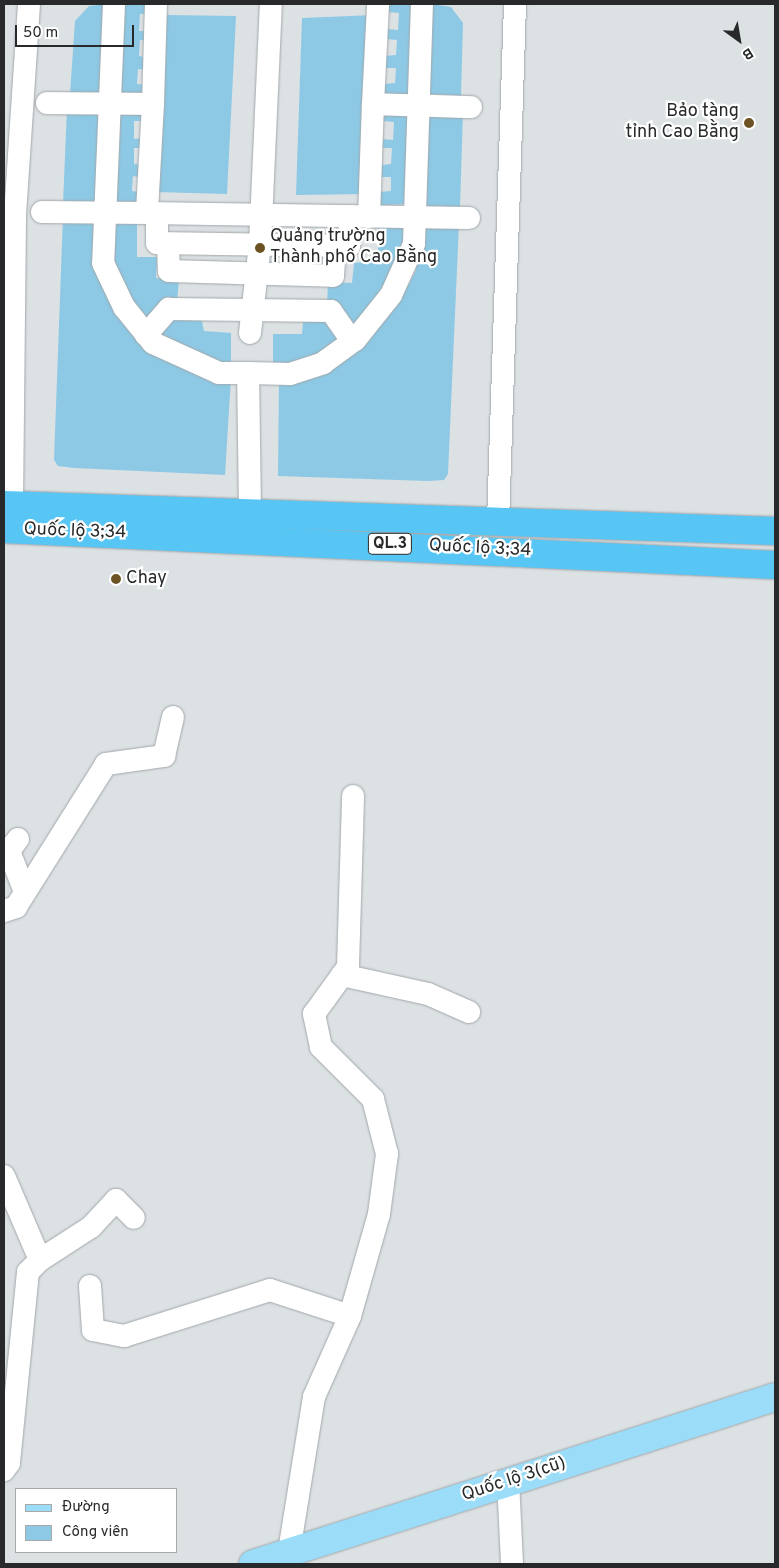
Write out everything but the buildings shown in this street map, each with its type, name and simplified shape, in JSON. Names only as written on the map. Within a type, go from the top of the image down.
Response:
[{"type":"highway","name":"Quốc lộ 3;34","points":[[8,517],[250,512],[775,531]]},
{"type":"highway","name":"Quốc lộ 3;34","points":[[8,517],[497,550],[775,566]]},
{"type":"highway","points":[[497,550],[498,522]]},
{"type":"main road","name":"Quốc lộ 3(cũ)","points":[[275,1559],[508,1481],[775,1397]]},
{"type":"street","points":[[8,517],[9,215],[29,4]]},
{"type":"street","points":[[114,4],[103,263],[124,306],[146,335],[189,363],[219,373],[290,374],[323,363],[352,341],[391,295],[414,244],[422,4]]},
{"type":"street","points":[[156,4],[152,214],[157,244],[335,246],[349,246],[360,216],[373,104],[378,4]]},
{"type":"street","points":[[250,333],[260,244],[271,4]]},
{"type":"street","points":[[498,522],[515,4]]},
{"type":"street","points":[[47,103],[153,104]]},
{"type":"street","points":[[373,104],[471,107]]},
{"type":"street","points":[[42,212],[104,211],[152,214],[469,218]]},
{"type":"street","points":[[168,244],[169,271],[333,276],[335,246]]},
{"type":"street","points":[[146,335],[169,309],[331,311],[352,341]]},
{"type":"street","points":[[248,373],[250,512]]},
{"type":"street","points":[[4,911],[16,907],[106,764],[164,756],[173,717]]},
{"type":"street","points":[[275,1559],[314,1397],[350,1316],[379,1214],[387,1154],[373,1099],[321,1047],[314,1014],[348,967],[353,796]]},
{"type":"street","points":[[18,839],[9,851],[25,892]]},
{"type":"street","points":[[342,975],[428,994],[469,1012]]},
{"type":"street","points":[[4,1176],[40,1260]]},
{"type":"street","points":[[4,1470],[8,1463],[28,1272],[40,1260],[91,1227],[116,1200],[134,1218]]},
{"type":"street","points":[[90,1286],[93,1330],[124,1336],[270,1290],[350,1316]]},
{"type":"street","points":[[508,1481],[512,1564]]},
{"type":"green space","points":[[107,4],[105,95],[70,94],[75,21],[89,6]]},
{"type":"green space","points":[[119,4],[151,4],[152,14],[140,14],[139,31],[150,31],[150,41],[140,40],[139,56],[149,58],[149,70],[138,69],[137,84],[149,85],[148,97],[115,95]]},
{"type":"green space","points":[[388,4],[420,4],[416,95],[383,96],[383,84],[395,83],[396,68],[385,68],[385,56],[396,55],[397,40],[386,39],[387,29],[398,30],[399,13],[387,12]]},
{"type":"green space","points":[[432,4],[451,7],[463,23],[461,96],[427,94]]},
{"type":"green space","points":[[166,15],[236,16],[227,194],[156,192]]},
{"type":"green space","points":[[374,15],[367,194],[296,195],[302,18]]},
{"type":"green space","points":[[67,108],[104,109],[100,204],[63,204]]},
{"type":"green space","points":[[114,109],[146,111],[146,121],[134,121],[134,139],[145,138],[144,148],[134,148],[134,164],[144,165],[144,178],[133,176],[132,191],[144,193],[143,205],[110,202]]},
{"type":"green space","points":[[384,111],[416,112],[412,204],[379,205],[379,192],[391,191],[391,177],[380,177],[381,165],[391,164],[392,148],[382,148],[382,139],[393,140],[394,122],[383,121]]},
{"type":"green space","points":[[426,112],[463,112],[460,207],[423,208]]},
{"type":"green space","points":[[63,216],[99,218],[99,248],[142,335],[231,378],[225,475],[74,468],[58,466],[54,460]]},
{"type":"green space","points":[[106,219],[137,219],[137,257],[157,257],[156,278],[179,280],[177,301],[200,312],[204,331],[231,333],[231,368],[146,327],[106,260]]},
{"type":"green space","points":[[412,223],[390,292],[320,360],[273,369],[273,334],[302,334],[304,310],[327,306],[328,282],[352,283],[354,263],[378,261],[378,225]]},
{"type":"green space","points":[[459,223],[448,474],[444,480],[278,476],[279,379],[366,342],[397,306],[416,270],[422,224]]},
{"type":"place","name":"Bảo tàng tỉnh Cao Bằng","points":[[749,123]]},
{"type":"place","name":"Quảng trường Thành phố Cao Bằng","points":[[260,248]]},
{"type":"place","name":"Chay","points":[[116,579]]}]
